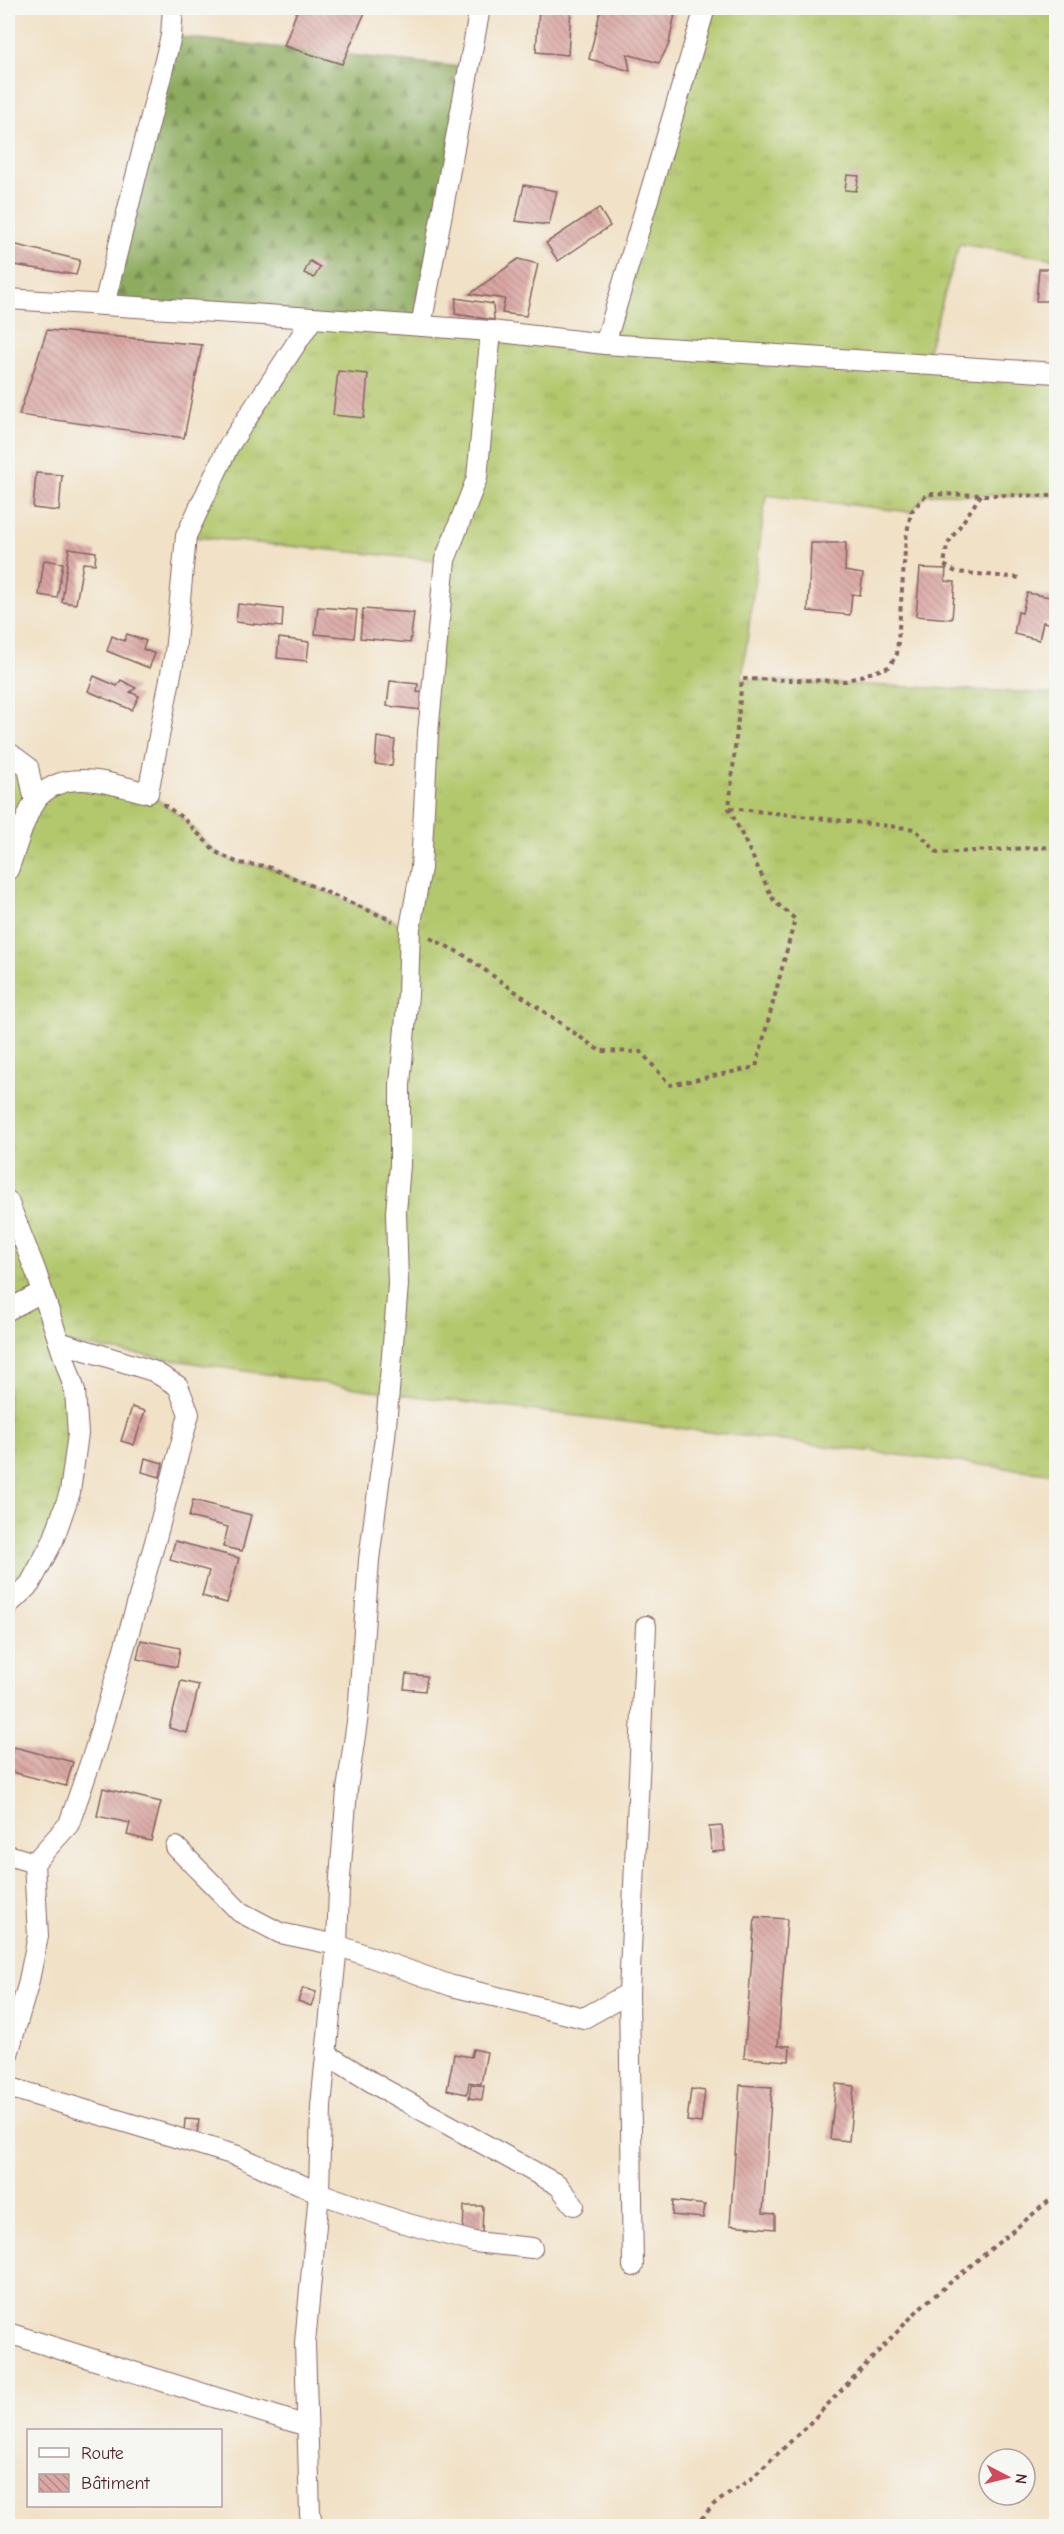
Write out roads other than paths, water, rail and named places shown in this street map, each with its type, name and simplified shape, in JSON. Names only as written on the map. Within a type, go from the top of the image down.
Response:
[{"type":"street","points":[[104,305],[171,36],[173,8]]},
{"type":"street","points":[[421,326],[480,8]]},
{"type":"street","points":[[605,344],[705,8]]},
{"type":"street","points":[[8,299],[491,331],[605,344],[1056,373]]},
{"type":"street","points":[[8,870],[35,802],[50,787],[74,779],[95,780],[148,793],[175,653],[186,536],[228,447],[314,318]]},
{"type":"street","points":[[313,2526],[310,2514],[304,2343],[319,2193],[321,2106],[337,1945],[347,1790],[358,1715],[369,1560],[385,1437],[398,1285],[396,1212],[400,1165],[400,1085],[408,994],[410,928],[422,868],[428,734],[445,560],[477,478],[491,331]]},
{"type":"street","points":[[8,752],[28,767],[35,802]]},
{"type":"street","points":[[8,1202],[42,1292],[75,1391],[78,1434],[70,1492],[53,1541],[30,1584],[8,1605]]},
{"type":"street","points":[[8,1310],[42,1292]]},
{"type":"street","points":[[8,2054],[28,1985],[38,1936],[34,1863],[69,1824],[73,1813],[95,1749],[155,1542],[189,1414],[178,1386],[153,1371],[58,1342]]},
{"type":"street","points":[[633,2266],[629,1993],[646,1626]]},
{"type":"street","points":[[176,1847],[240,1912],[280,1933],[337,1945],[452,1986],[584,2018],[629,1993]]},
{"type":"street","points":[[8,1855],[34,1863]]},
{"type":"street","points":[[326,2054],[380,2087],[558,2185],[574,2205]]},
{"type":"street","points":[[8,2087],[238,2156],[319,2193],[401,2222],[474,2242],[532,2248]]},
{"type":"street","points":[[8,2333],[307,2426]]}]
